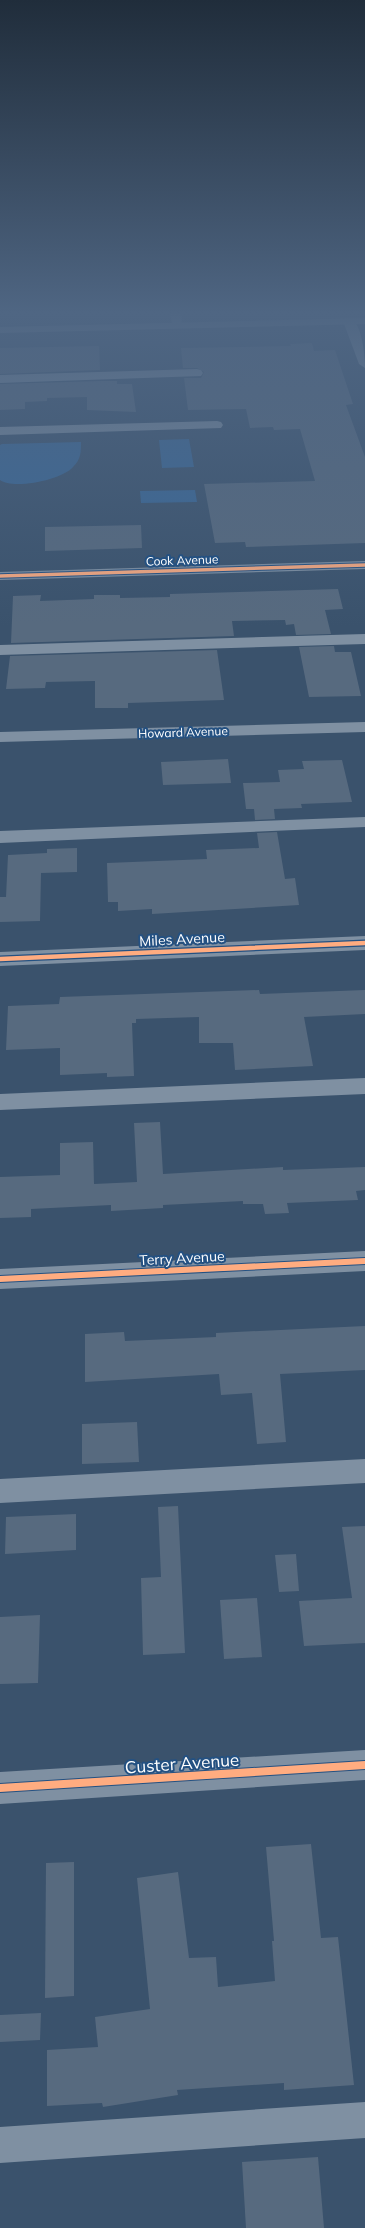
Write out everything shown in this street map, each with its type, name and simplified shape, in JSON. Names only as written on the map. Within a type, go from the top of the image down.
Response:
[{"type":"street","points":[[0,431],[217,425]]},
{"type":"street","name":"Cook Avenue","points":[[0,576],[365,564]]},
{"type":"street","points":[[0,650],[365,638]]},
{"type":"street","name":"Howard Avenue","points":[[0,737],[365,727]]},
{"type":"street","points":[[0,837],[365,822]]},
{"type":"street","name":"Miles Avenue","points":[[0,959],[365,944]]},
{"type":"street","points":[[0,1102],[365,1086]]},
{"type":"street","name":"Terry Avenue","points":[[0,1280],[365,1261]]},
{"type":"street","points":[[0,1491],[365,1471]]},
{"type":"street","name":"Custer Avenue","points":[[0,1788],[365,1765]]},
{"type":"street","points":[[0,2144],[365,2120]]},
{"type":"shaded area","points":[[189,439],[194,467],[162,468],[159,440]]},
{"type":"shaded area","points":[[81,442],[81,452],[78,461],[67,472],[59,476],[26,484],[6,483],[0,480],[0,445],[2,444]]},
{"type":"shaded area","points":[[195,490],[197,502],[141,503],[140,491]]},
{"type":"building","points":[[248,418],[351,418],[365,457],[365,543],[246,547],[245,542],[215,543],[204,484],[315,481],[300,429],[274,430],[273,427],[250,428]]},
{"type":"building","points":[[141,525],[142,548],[45,551],[45,527]]},
{"type":"building","points":[[338,589],[343,609],[325,610],[331,634],[296,635],[294,624],[286,625],[285,620],[232,621],[234,636],[11,643],[13,596],[41,595],[40,601],[94,599],[94,595],[120,595],[120,598],[170,597],[170,594]]},
{"type":"building","points":[[334,646],[335,652],[351,652],[361,696],[309,697],[299,647]]},
{"type":"building","points":[[217,650],[224,700],[128,703],[128,708],[95,708],[95,681],[46,682],[45,688],[6,689],[10,656]]},
{"type":"building","points":[[228,759],[231,783],[163,785],[161,762]]},
{"type":"building","points":[[342,760],[352,802],[301,804],[302,808],[274,809],[275,819],[255,820],[254,809],[246,809],[243,783],[280,782],[278,770],[304,769],[302,761]]},
{"type":"building","points":[[277,832],[285,879],[295,878],[299,905],[152,914],[152,909],[118,911],[118,902],[108,902],[107,863],[207,859],[206,850],[259,848],[257,833]]},
{"type":"building","points":[[77,848],[77,872],[41,873],[40,921],[0,922],[0,897],[6,897],[8,855],[47,853],[47,849]]},
{"type":"building","points":[[259,990],[260,994],[365,990],[365,1014],[304,1017],[313,1066],[235,1070],[233,1043],[199,1043],[199,1017],[136,1019],[136,1023],[132,1023],[134,1076],[107,1077],[107,1073],[60,1075],[60,1048],[6,1050],[8,1006],[59,1004],[60,997]]},
{"type":"building","points":[[160,1122],[163,1174],[283,1167],[283,1170],[365,1167],[365,1190],[356,1191],[358,1200],[287,1203],[289,1213],[265,1214],[263,1204],[243,1204],[243,1201],[163,1205],[163,1208],[111,1211],[111,1205],[31,1209],[31,1217],[0,1218],[0,1177],[60,1175],[60,1143],[93,1142],[94,1184],[137,1182],[134,1123]]},
{"type":"building","points":[[365,1326],[365,1370],[280,1374],[286,1442],[257,1444],[252,1393],[221,1395],[219,1374],[85,1382],[85,1334],[124,1332],[125,1341],[216,1337],[216,1333]]},
{"type":"building","points":[[137,1422],[139,1462],[82,1464],[82,1424]]},
{"type":"building","points":[[178,1506],[185,1653],[143,1655],[141,1578],[161,1577],[158,1507]]},
{"type":"building","points":[[76,1514],[76,1550],[5,1554],[6,1517]]},
{"type":"building","points":[[365,1526],[365,1643],[304,1646],[299,1601],[352,1598],[342,1527]]},
{"type":"building","points":[[296,1554],[299,1591],[279,1592],[275,1555]]},
{"type":"building","points":[[257,1598],[262,1657],[224,1659],[220,1600]]},
{"type":"building","points":[[40,1615],[38,1683],[0,1684],[0,1617]]},
{"type":"building","points":[[311,1844],[321,1938],[338,1937],[354,2085],[284,2090],[284,2083],[177,2090],[178,2095],[103,2107],[102,2103],[47,2106],[47,2050],[98,2047],[95,2017],[150,2009],[137,1878],[178,1872],[189,1958],[216,1957],[218,1987],[275,1981],[272,1941],[274,1941],[266,1847]]},
{"type":"building","points":[[74,1862],[74,1996],[45,1998],[46,1863]]},
{"type":"building","points":[[41,2013],[40,2040],[0,2042],[0,2015]]},
{"type":"building","points":[[318,2157],[324,2228],[246,2228],[242,2162]]},
{"type":"cycle path","points":[[0,576],[365,565]]},
{"type":"cycle path","points":[[0,959],[365,943]]},
{"type":"cycle path","points":[[0,1279],[365,1261]]},
{"type":"cycle path","points":[[0,1788],[365,1765]]}]
